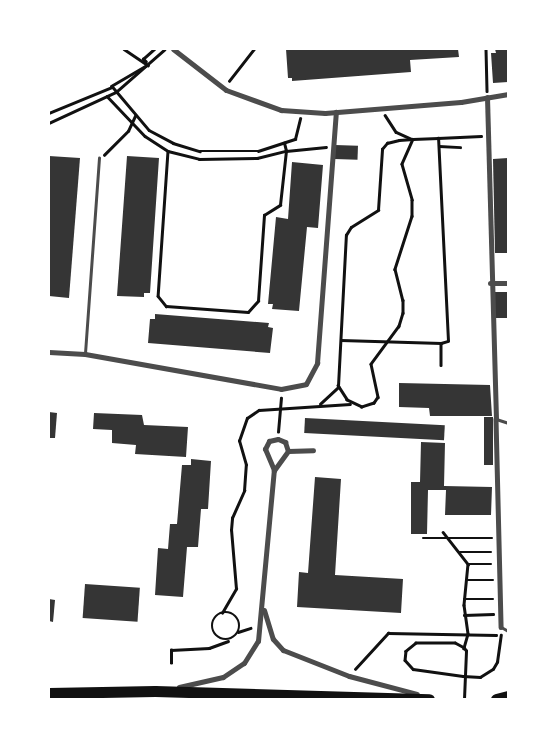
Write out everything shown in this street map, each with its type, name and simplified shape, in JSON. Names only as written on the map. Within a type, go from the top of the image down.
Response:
[{"type":"main road","points":[[49,693],[155,691],[430,699]]},
{"type":"main road","points":[[496,699],[508,696]]},
{"type":"street","points":[[173,49],[224,89],[262,105],[302,112],[336,112],[382,108],[508,94]]},
{"type":"street","points":[[487,97],[490,283],[496,419],[501,627]]},
{"type":"street","points":[[49,352],[85,354],[281,389],[306,384],[317,363],[336,112]]},
{"type":"street","points":[[490,283],[508,283]]},
{"type":"street","points":[[155,691],[224,677],[244,663],[258,641],[263,606],[274,470],[265,449],[269,441],[278,439],[285,442],[288,451]]},
{"type":"street","points":[[288,451],[313,450]]},
{"type":"street","points":[[274,470],[288,451]]},
{"type":"street","points":[[263,606],[273,639],[282,650],[350,676],[430,699]]},
{"type":"lane","points":[[85,354],[100,158]]},
{"type":"lane","points":[[496,419],[508,423]]},
{"type":"lane","points":[[501,627],[508,631]]},
{"type":"path","points":[[124,49],[148,65]]},
{"type":"path","points":[[148,65],[143,59],[154,49]]},
{"type":"path","points":[[49,122],[116,92],[165,49]]},
{"type":"path","points":[[224,89],[254,49]]},
{"type":"path","points":[[486,49],[487,97]]},
{"type":"path","points":[[49,113],[112,86],[148,65]]},
{"type":"path","points":[[112,86],[135,116],[149,130],[173,143],[200,151],[258,151],[295,139],[302,112]]},
{"type":"path","points":[[107,96],[132,123],[168,151],[199,159],[257,158],[286,151],[333,147]]},
{"type":"path","points":[[382,108],[391,127],[413,139]]},
{"type":"path","points":[[100,158],[111,151],[135,116]]},
{"type":"path","points":[[352,404],[338,386],[348,230],[378,210],[382,149],[387,143],[413,139],[488,136]]},
{"type":"path","points":[[341,340],[447,342],[449,336],[438,138]]},
{"type":"path","points":[[231,639],[222,640],[212,630],[214,619],[222,613],[236,589],[231,530],[232,518],[244,491],[246,465],[238,441],[240,431],[247,418],[260,410],[319,404],[367,406],[377,401],[379,394],[371,364],[385,342],[399,326],[403,313],[403,300],[395,269],[412,216],[412,200],[402,164],[413,139]]},
{"type":"path","points":[[168,151],[158,296],[166,306],[248,312],[258,301],[264,215],[280,205],[286,151],[284,143]]},
{"type":"path","points":[[439,146],[460,147]]},
{"type":"path","points":[[441,343],[441,365]]},
{"type":"path","points":[[319,404],[338,386]]},
{"type":"path","points":[[278,439],[281,389]]},
{"type":"path","points":[[443,532],[468,564],[464,599],[464,615],[468,634],[468,644],[464,648],[464,699]]},
{"type":"path","points":[[423,538],[499,538]]},
{"type":"path","points":[[460,552],[499,552]]},
{"type":"path","points":[[468,564],[500,564]]},
{"type":"path","points":[[467,580],[500,580]]},
{"type":"path","points":[[464,599],[500,599]]},
{"type":"path","points":[[171,663],[171,650],[209,648],[231,639],[238,632],[239,623],[233,615],[222,613]]},
{"type":"path","points":[[464,615],[501,614]]},
{"type":"path","points":[[464,648],[455,643],[416,643],[404,655],[413,669],[480,677],[493,670],[499,655],[502,635],[501,627]]},
{"type":"path","points":[[350,676],[388,633],[502,635]]},
{"type":"building","points":[[286,49],[458,49],[459,57],[410,60],[411,72],[292,81],[292,78],[288,78]]},
{"type":"building","points":[[495,49],[508,49],[508,82],[493,83],[491,53],[496,53]]},
{"type":"building","points":[[335,145],[358,146],[357,160],[335,159]]},
{"type":"building","points":[[49,156],[80,158],[69,298],[49,296]]},
{"type":"building","points":[[127,156],[159,158],[150,293],[144,293],[144,297],[117,296]]},
{"type":"building","points":[[508,158],[508,253],[495,253],[493,159]]},
{"type":"building","points":[[292,162],[323,165],[318,228],[307,227],[299,311],[272,309],[273,304],[268,304],[276,217],[288,219]]},
{"type":"building","points":[[495,292],[508,292],[508,318],[495,318]]},
{"type":"building","points":[[155,314],[269,323],[268,327],[273,328],[270,353],[148,343],[150,319],[155,319]]},
{"type":"building","points":[[399,383],[490,385],[492,416],[430,416],[429,408],[399,407]]},
{"type":"building","points":[[49,412],[57,413],[55,438],[49,438]]},
{"type":"building","points":[[94,413],[142,415],[144,425],[188,427],[186,457],[135,454],[136,445],[112,443],[112,430],[93,429]]},
{"type":"building","points":[[484,417],[493,417],[493,465],[484,465]]},
{"type":"building","points":[[305,418],[445,425],[444,440],[304,433]]},
{"type":"building","points":[[421,442],[445,443],[444,486],[492,487],[491,515],[445,515],[446,490],[428,490],[427,534],[411,534],[411,482],[420,482]]},
{"type":"building","points":[[191,459],[211,461],[208,509],[201,509],[198,547],[187,547],[183,597],[155,595],[158,548],[168,549],[170,524],[177,524],[182,465],[191,465]]},
{"type":"building","points":[[315,477],[341,479],[335,575],[403,579],[401,613],[297,607],[299,572],[308,573]]},
{"type":"building","points":[[85,584],[140,588],[137,622],[83,618]]},
{"type":"building","points":[[49,599],[55,600],[53,622],[49,621]]}]
